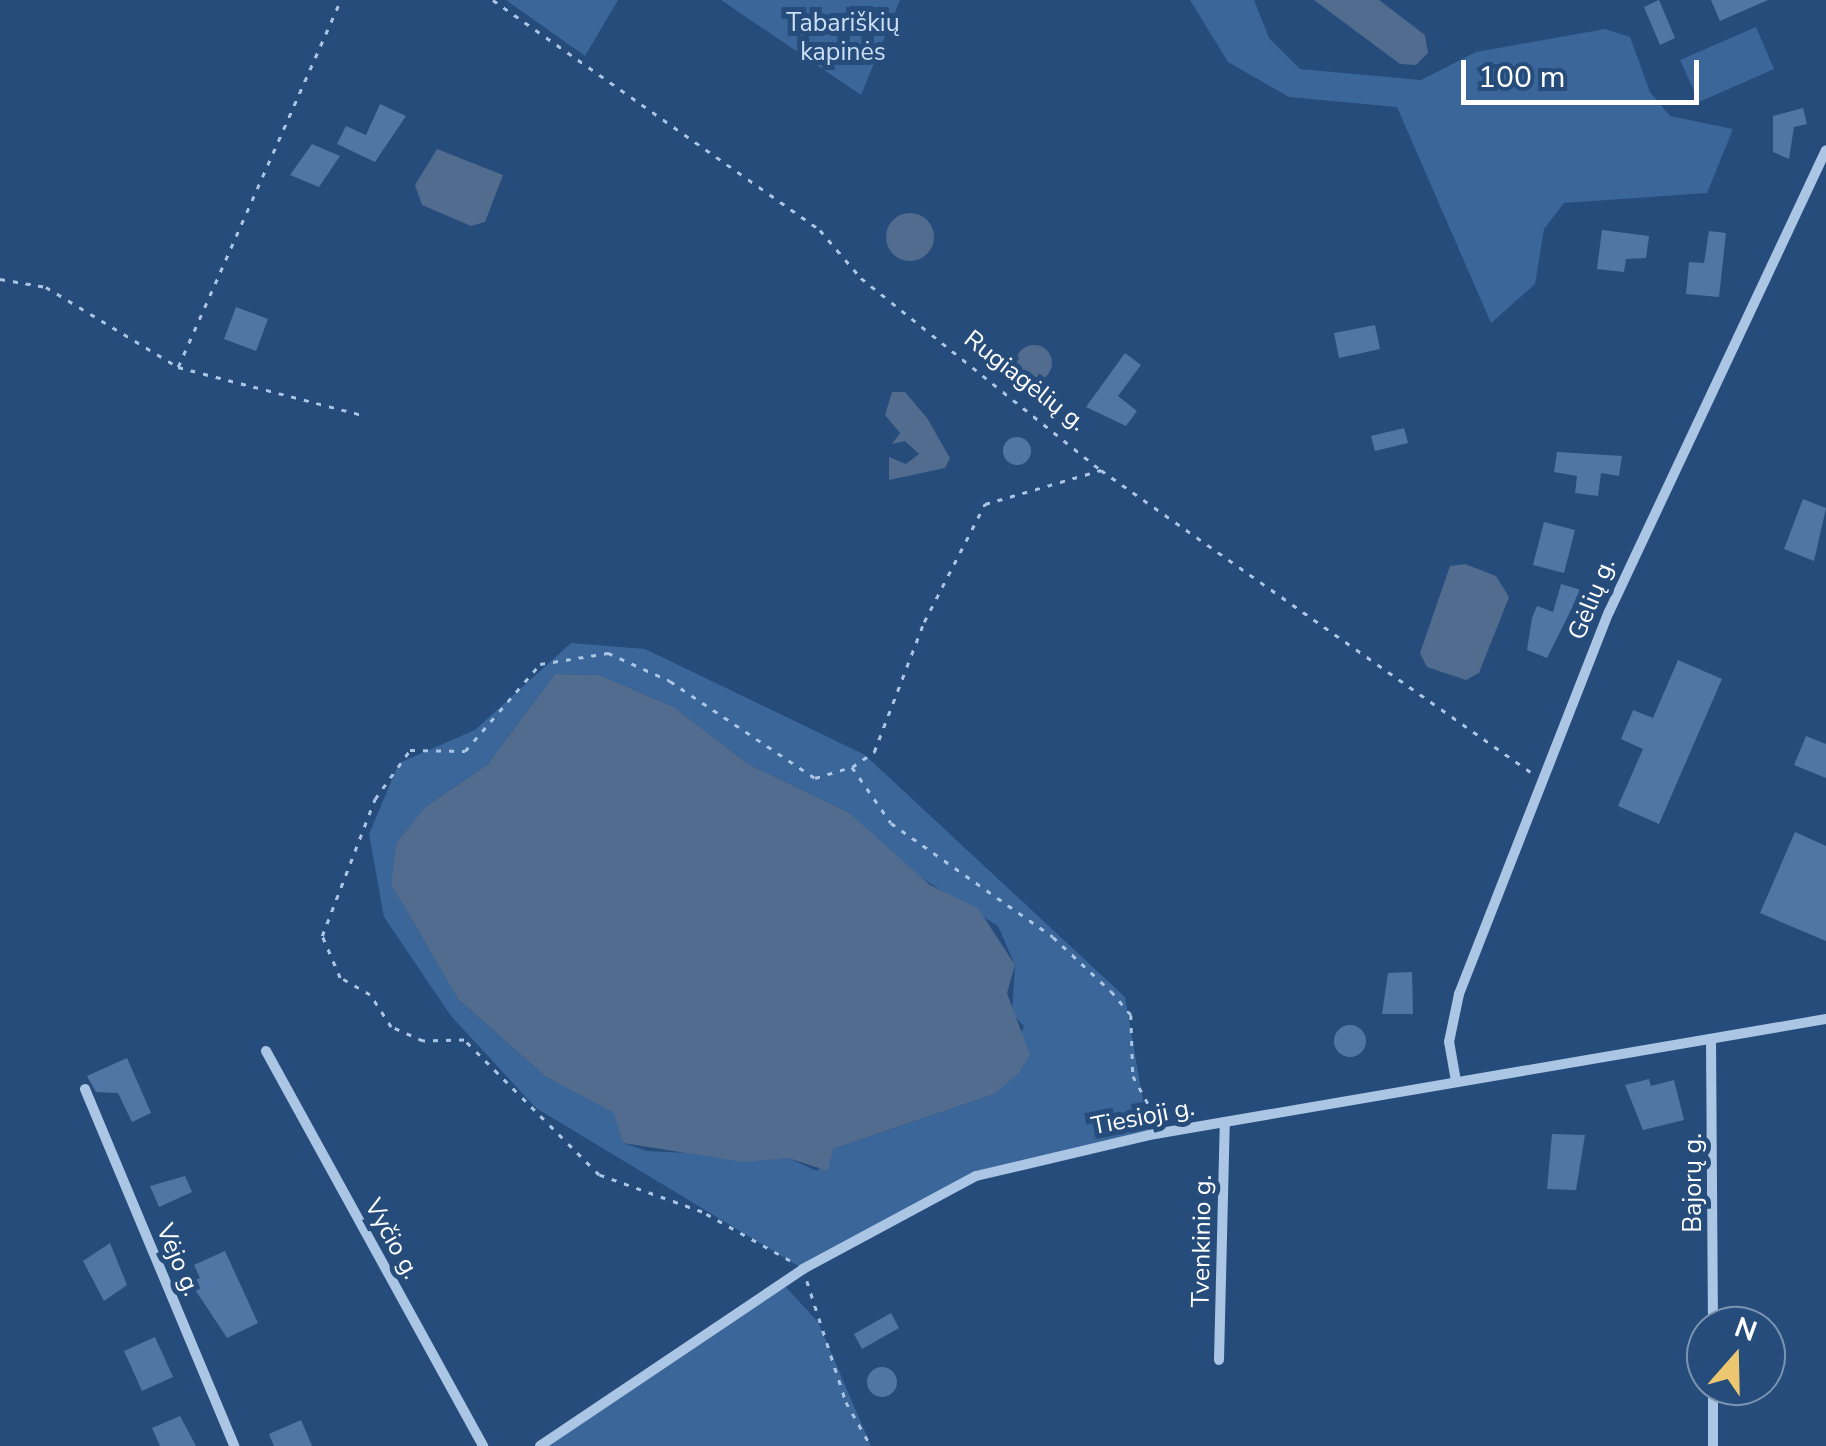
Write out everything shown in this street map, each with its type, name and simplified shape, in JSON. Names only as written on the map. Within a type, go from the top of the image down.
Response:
[{"type":"street","name":"Gėlių g.","points":[[1456,1082],[1449,1042],[1459,994],[1544,779],[1667,474],[1826,150]]},
{"type":"street","name":"Tiesioji g.","points":[[540,1446],[803,1269],[976,1176],[1165,1132],[1826,1019]]},
{"type":"street","name":"Bajorų g.","points":[[1711,1041],[1712,1306]]},
{"type":"street","name":"Vyčio g.","points":[[266,1051],[483,1446]]},
{"type":"street","name":"Vėjo g.","points":[[85,1089],[234,1446]]},
{"type":"street","name":"Tvenkinio g.","points":[[1219,1360],[1225,1122]]},
{"type":"street","points":[[1713,1406],[1713,1446]]},
{"type":"path","points":[[178,366],[341,0]]},
{"type":"path","name":"Rugiagėlių g.","points":[[493,0],[820,230],[860,278],[1101,470],[1544,779]]},
{"type":"path","points":[[0,279],[46,287],[178,366],[362,415]]},
{"type":"path","points":[[871,1446],[846,1402],[803,1269],[696,1210],[599,1175],[464,1040],[423,1041],[391,1027],[370,996],[340,978],[322,936],[374,799],[410,750],[466,751],[540,664],[608,653],[670,680],[815,778],[852,768],[874,752],[924,622],[984,504],[1101,470]]},
{"type":"path","points":[[852,768],[890,823],[1053,936],[1111,991],[1134,1028],[1132,1076],[1165,1132]]},
{"type":"green space","points":[[506,0],[618,0],[585,56]]},
{"type":"green space","name":"Tabariškių kapinės","points":[[721,0],[900,0],[861,95]]},
{"type":"green space","points":[[1190,0],[1254,0],[1269,38],[1300,69],[1421,80],[1476,52],[1605,29],[1630,37],[1650,92],[1670,116],[1733,129],[1707,193],[1564,203],[1544,229],[1535,284],[1491,323],[1397,107],[1289,97],[1228,62]]},
{"type":"green space","points":[[1756,27],[1774,69],[1699,102],[1680,60]]},
{"type":"green space","points":[[571,643],[645,649],[865,755],[1125,997],[1149,1135],[976,1176],[803,1269],[536,1108],[451,1016],[384,917],[369,834],[399,763],[475,730]],"holes":[[[555,674],[599,675],[674,707],[748,764],[848,812],[898,863],[998,926],[1015,965],[1012,1014],[1024,1026],[994,1094],[833,1149],[817,1171],[788,1158],[647,1151],[623,1143],[615,1113],[546,1077],[458,999],[391,884],[396,843],[425,807],[487,765]]]},
{"type":"green space","points":[[782,1283],[818,1322],[871,1446],[540,1446]]},
{"type":"shaded area","points":[[1314,0],[1379,0],[1425,35],[1428,53],[1416,65],[1400,64]]},
{"type":"shaded area","points":[[437,149],[503,175],[485,222],[471,226],[422,205],[415,185]]},
{"type":"shaded area","points":[[910,213],[927,220],[934,237],[927,254],[910,261],[893,254],[886,237],[893,220]]},
{"type":"shaded area","points":[[1034,345],[1047,350],[1052,363],[1047,376],[1034,381],[1021,376],[1016,363],[1021,350]]},
{"type":"shaded area","points":[[892,392],[905,392],[927,418],[950,458],[945,468],[889,480],[889,457],[906,464],[919,454],[905,441],[892,444],[900,433],[885,415]]},
{"type":"shaded area","points":[[1465,564],[1496,576],[1509,597],[1479,673],[1466,680],[1427,667],[1420,653],[1450,566]]},
{"type":"shaded area","points":[[555,674],[599,675],[674,707],[748,764],[848,812],[930,885],[978,908],[1015,965],[1007,993],[1030,1055],[1019,1073],[994,1094],[833,1149],[828,1171],[788,1158],[743,1162],[623,1143],[614,1113],[546,1077],[458,999],[391,884],[396,843],[425,807],[487,765]]},
{"type":"building","points":[[1659,0],[1675,38],[1660,45],[1644,7]]},
{"type":"building","points":[[1711,0],[1768,0],[1720,21]]},
{"type":"building","points":[[380,104],[406,116],[375,162],[337,144],[346,126],[366,135]]},
{"type":"building","points":[[1803,108],[1807,124],[1794,127],[1789,159],[1773,152],[1773,116]]},
{"type":"building","points":[[312,144],[340,156],[319,187],[290,175]]},
{"type":"building","points":[[1602,230],[1649,236],[1646,258],[1626,259],[1624,272],[1597,269]]},
{"type":"building","points":[[1709,231],[1726,233],[1719,297],[1686,294],[1689,262],[1704,263]]},
{"type":"building","points":[[236,307],[268,319],[256,351],[224,339]]},
{"type":"building","points":[[1375,325],[1380,349],[1339,358],[1334,333]]},
{"type":"building","points":[[1125,353],[1141,365],[1118,396],[1137,411],[1126,426],[1086,407]]},
{"type":"building","points":[[1404,428],[1408,443],[1375,451],[1371,436]]},
{"type":"building","points":[[1017,437],[1027,441],[1031,451],[1027,461],[1017,465],[1007,461],[1003,451],[1007,441]]},
{"type":"building","points":[[1557,452],[1622,456],[1619,476],[1601,473],[1598,496],[1575,493],[1577,476],[1554,472]]},
{"type":"building","points":[[1803,499],[1826,508],[1814,561],[1784,549]]},
{"type":"building","points":[[1544,522],[1575,530],[1564,573],[1533,565]]},
{"type":"building","points":[[1561,584],[1581,590],[1547,658],[1527,650],[1532,618],[1537,606],[1553,612]]},
{"type":"building","points":[[1678,660],[1722,679],[1659,824],[1618,806],[1643,749],[1621,739],[1633,710],[1653,718]]},
{"type":"building","points":[[1806,736],[1826,744],[1826,778],[1794,765]]},
{"type":"building","points":[[1795,832],[1826,846],[1826,941],[1760,913]]},
{"type":"building","points":[[1412,972],[1413,1014],[1382,1014],[1388,973]]},
{"type":"building","points":[[1350,1025],[1361,1030],[1366,1041],[1361,1052],[1350,1057],[1339,1052],[1334,1041],[1339,1030]]},
{"type":"building","points":[[127,1058],[151,1113],[132,1122],[118,1093],[96,1092],[87,1076]]},
{"type":"building","points":[[1649,1079],[1651,1086],[1674,1080],[1684,1120],[1643,1130],[1625,1085]]},
{"type":"building","points":[[1552,1134],[1585,1135],[1576,1190],[1547,1189]]},
{"type":"building","points":[[185,1176],[192,1192],[159,1207],[150,1186]]},
{"type":"building","points":[[110,1243],[127,1285],[104,1301],[83,1261]]},
{"type":"building","points":[[225,1251],[258,1323],[227,1338],[190,1282],[200,1278],[194,1265]]},
{"type":"building","points":[[891,1313],[899,1328],[862,1349],[854,1334]]},
{"type":"building","points":[[155,1337],[173,1377],[142,1391],[124,1351]]},
{"type":"building","points":[[882,1367],[896,1376],[897,1382],[888,1396],[882,1397],[868,1388],[867,1382],[876,1368]]},
{"type":"building","points":[[180,1416],[196,1446],[160,1446],[152,1428]]},
{"type":"building","points":[[301,1420],[312,1446],[274,1446],[269,1434]]}]
